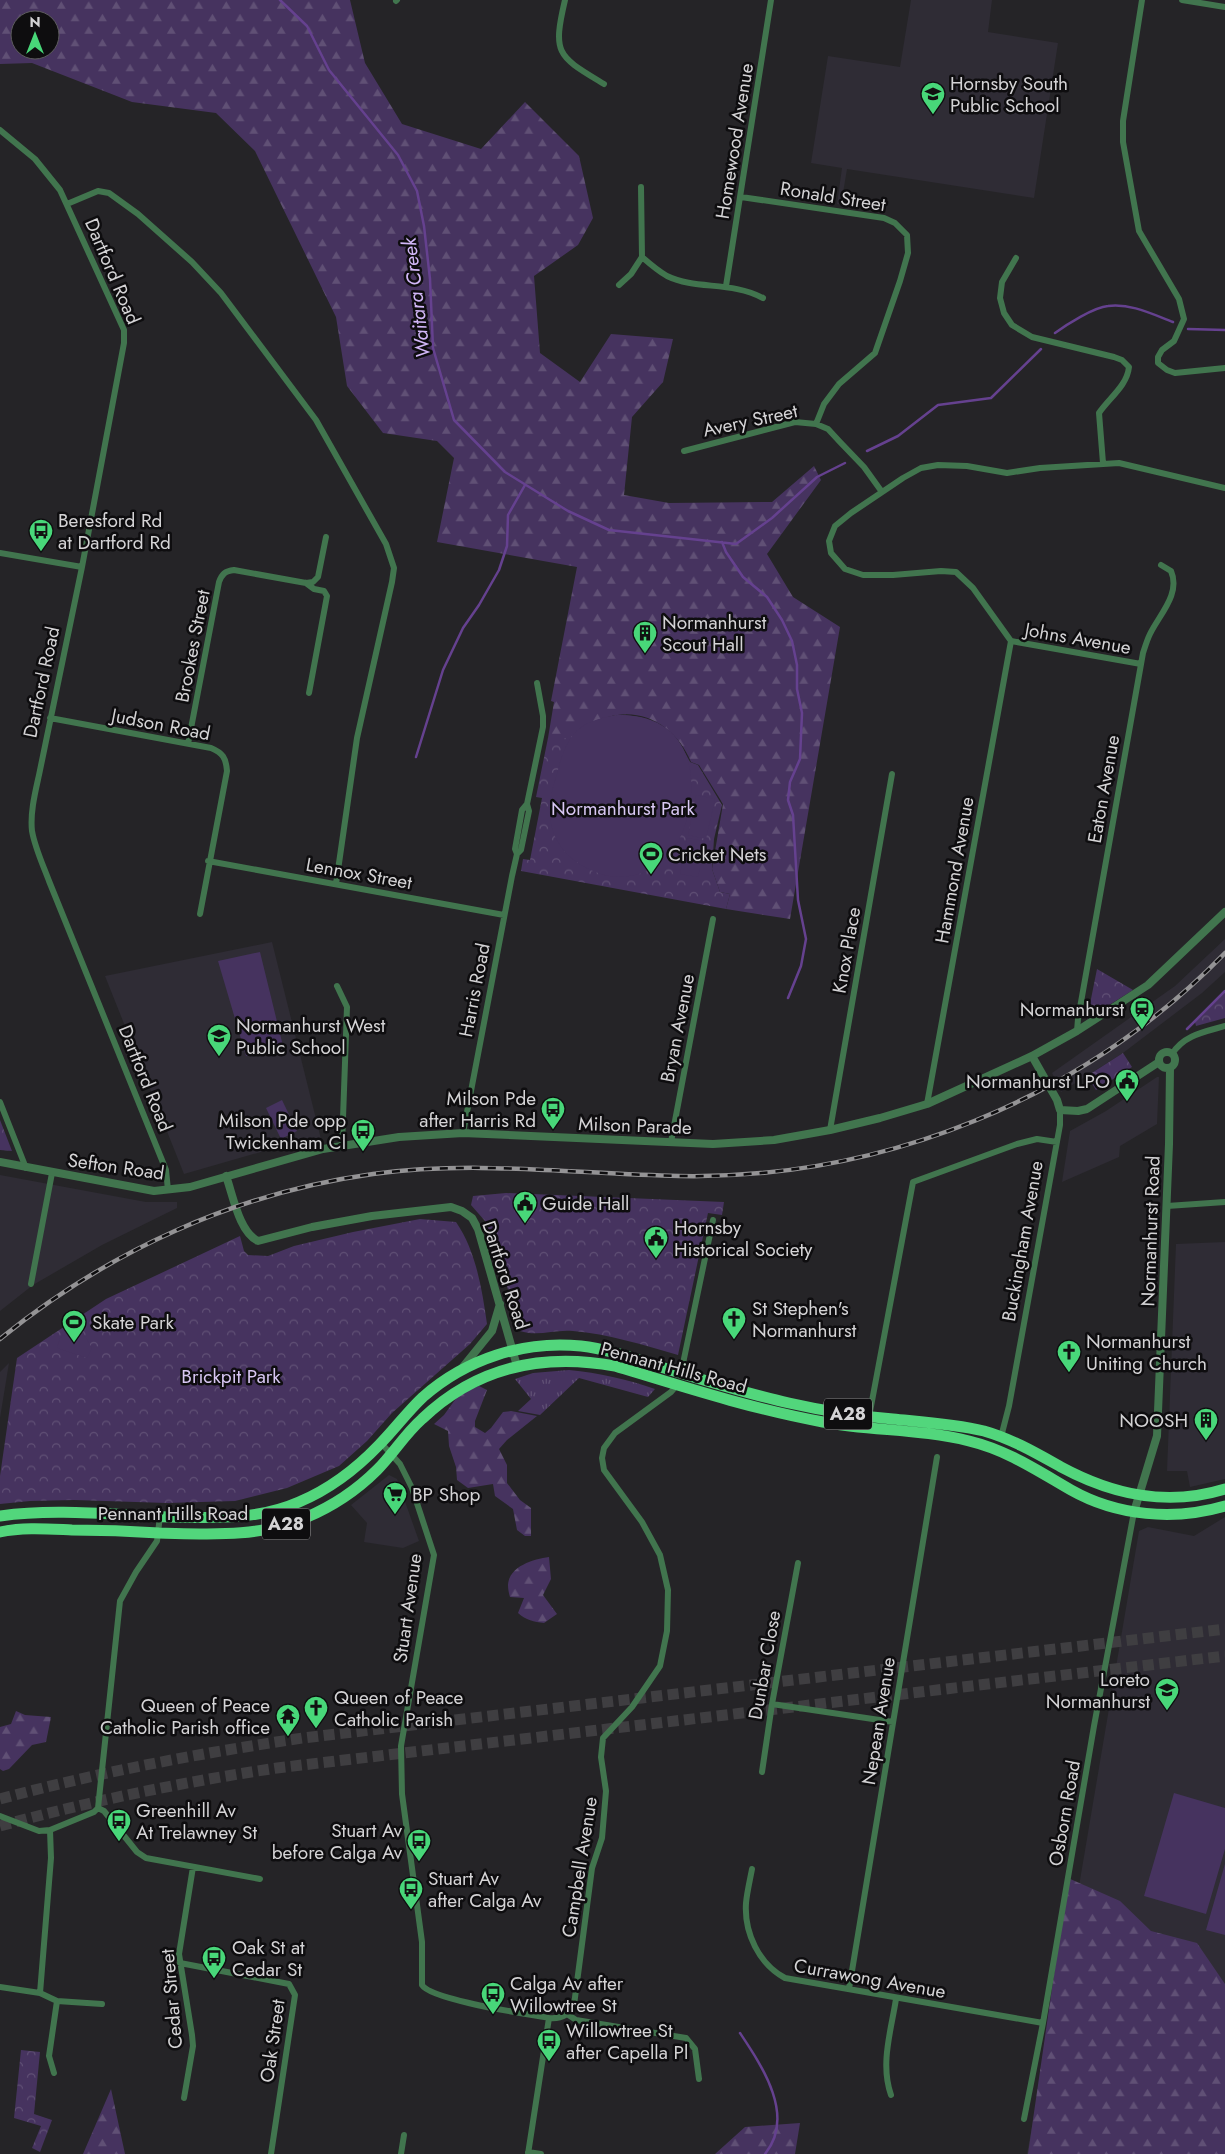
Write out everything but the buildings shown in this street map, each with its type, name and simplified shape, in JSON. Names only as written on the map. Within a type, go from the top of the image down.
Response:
[{"type":"highway","name":"Pennant Hills Road","points":[[0,1516],[46,1512],[232,1518],[274,1511],[297,1503],[335,1484],[356,1468],[422,1399],[460,1371],[479,1361],[513,1350],[557,1345],[585,1347],[617,1354],[766,1398],[839,1413],[965,1427],[1001,1437],[1034,1451],[1091,1482],[1139,1496],[1184,1498],[1225,1489]]},
{"type":"highway","name":"Pennant Hills Road","points":[[0,1532],[22,1529],[55,1529],[214,1534],[246,1533],[278,1527],[304,1518],[348,1494],[378,1470],[421,1420],[450,1396],[487,1376],[517,1366],[558,1361],[593,1362],[614,1366],[746,1405],[823,1422],[949,1437],[983,1444],[1012,1455],[1088,1498],[1134,1512],[1184,1513],[1225,1506]]},
{"type":"street","points":[[566,0],[558,36],[563,55],[573,64],[604,84]]},
{"type":"street","name":"Homewood Avenue","points":[[726,286],[771,0]]},
{"type":"street","points":[[1142,0],[1123,122],[1123,142],[1139,231],[1179,299],[1184,319],[1174,341],[1162,350],[1158,357],[1158,363],[1175,373],[1225,368]]},
{"type":"street","points":[[1182,0],[1225,7]]},
{"type":"street","points":[[0,130],[48,173],[67,204]]},
{"type":"street","points":[[619,285],[631,274],[642,257],[641,187]]},
{"type":"street","name":"Dartford Road","points":[[168,1190],[166,1170],[34,838],[33,808],[82,567],[124,343],[124,330],[67,204],[98,191],[109,193],[138,214],[192,262],[221,293],[316,420],[386,544],[394,568],[392,582],[356,738],[336,884]]},
{"type":"street","name":"Ronald Street","points":[[741,197],[884,218],[895,222],[907,235],[908,253],[893,302],[874,353],[839,384],[824,404],[816,424]]},
{"type":"street","points":[[642,257],[667,276],[681,281],[726,286],[751,292],[763,298]]},
{"type":"street","points":[[1016,258],[1002,282],[1000,298],[1004,313],[1012,325],[1032,337],[1122,360],[1129,367],[1128,376],[1099,413],[1103,463]]},
{"type":"street","name":"Avery Street","points":[[684,451],[795,422],[816,424],[828,429],[864,467],[882,492]]},
{"type":"street","points":[[1011,641],[973,588],[956,572],[941,570],[893,575],[863,574],[845,569],[831,553],[829,541],[835,526],[882,492],[921,468],[938,465],[968,466],[1007,473],[1040,468],[1119,463],[1225,488]]},
{"type":"street","points":[[306,583],[313,582],[318,577],[326,537]]},
{"type":"street","points":[[0,553],[82,567]]},
{"type":"street","name":"Eaton Avenue","points":[[1078,1031],[1078,1019],[1141,664],[1149,636],[1171,598],[1174,584],[1171,571],[1161,565]]},
{"type":"street","name":"Brookes Street","points":[[188,744],[219,582],[222,575],[226,571],[234,570],[306,583]]},
{"type":"street","points":[[306,583],[314,589],[324,591],[327,596],[308,693]]},
{"type":"street","name":"Johns Avenue","points":[[1011,641],[1141,664]]},
{"type":"street","name":"Hammond Avenue","points":[[927,1104],[1011,641]]},
{"type":"street","name":"Harris Road","points":[[463,1133],[517,854],[515,849],[522,810],[527,804],[543,727],[537,683]]},
{"type":"street","name":"Judson Road","points":[[50,718],[188,744],[222,753],[227,771],[208,861],[200,914]]},
{"type":"street","name":"Knox Place","points":[[830,1130],[892,774]]},
{"type":"street","name":"Lennox Street","points":[[208,861],[504,915]]},
{"type":"street","name":"Milson Parade","points":[[226,1176],[286,1158],[342,1146],[399,1137],[463,1133],[712,1144],[774,1140],[830,1130],[927,1104],[1032,1056],[1078,1031],[1148,985],[1225,912]]},
{"type":"street","name":"Bryan Avenue","points":[[671,1142],[713,919]]},
{"type":"street","points":[[337,986],[346,1007],[342,1146]]},
{"type":"street","points":[[1172,1054],[1184,1040],[1225,1026]]},
{"type":"street","points":[[1060,1110],[1078,1111],[1087,1109],[1159,1062],[1163,1054],[1172,1054]]},
{"type":"street","points":[[1159,1062],[1162,1067],[1170,1068],[1175,1060],[1172,1054]]},
{"type":"street","name":"Buckingham Avenue","points":[[1001,1437],[1011,1396],[1057,1142],[1060,1110],[1057,1100],[1032,1056]]},
{"type":"street","name":"Normanhurst Road","points":[[1134,1512],[1157,1436],[1167,1206],[1170,1068]]},
{"type":"street","points":[[0,1102],[26,1168]]},
{"type":"street","points":[[869,1417],[913,1182],[1017,1144],[1037,1139],[1057,1142]]},
{"type":"street","name":"Sefton Road","points":[[0,1162],[154,1191],[190,1187],[226,1176]]},
{"type":"street","points":[[31,1284],[52,1173]]},
{"type":"street","name":"Dartford Road","points":[[226,1176],[242,1223],[252,1239],[261,1241],[312,1227],[372,1216],[451,1207],[462,1211],[472,1218],[478,1229],[517,1366]]},
{"type":"street","points":[[1167,1206],[1225,1202]]},
{"type":"street","points":[[681,1373],[713,1220]]},
{"type":"street","points":[[460,1371],[492,1331],[500,1302]]},
{"type":"street","name":"Campbell Avenue","points":[[568,2014],[574,2005],[592,1868],[602,1838],[606,1790],[601,1756],[603,1738],[632,1707],[660,1666],[668,1631],[668,1590],[660,1555],[642,1522],[604,1470],[602,1458],[604,1448],[615,1433],[671,1392],[677,1385]]},
{"type":"street","name":"Stuart Avenue","points":[[381,1443],[400,1464],[412,1488],[434,1555],[401,1746],[402,1794],[420,1915],[421,1983],[427,1991],[447,1998],[549,2018]]},
{"type":"street","name":"Nepean Avenue","points":[[849,1989],[937,1457]]},
{"type":"street","name":"Osborn Road","points":[[1024,2119],[1043,2023],[1094,1726],[1134,1512]]},
{"type":"street","points":[[0,1816],[39,1832],[50,1830],[94,1812],[98,1808],[120,1601],[136,1572],[158,1541],[160,1516]]},
{"type":"street","name":"Dunbar Close","points":[[762,1772],[772,1704],[798,1563]]},
{"type":"street","points":[[772,1704],[893,1722]]},
{"type":"street","points":[[98,1808],[104,1811],[141,1855],[152,1860],[260,1879]]},
{"type":"street","points":[[40,1993],[51,1858],[50,1830]]},
{"type":"street","name":"Cedar Street","points":[[184,2098],[193,2046],[180,1963],[180,1944],[193,1867]]},
{"type":"street","name":"Currawong Avenue","points":[[752,1869],[746,1913],[750,1934],[760,1957],[768,1967],[785,1978],[896,1999],[1043,2023]]},
{"type":"street","name":"Oak Street","points":[[180,1963],[289,1984],[295,1995],[271,2154]]},
{"type":"street","points":[[0,1987],[40,1993],[57,2001],[102,2004]]},
{"type":"street","points":[[891,2095],[886,2064],[896,1999]]},
{"type":"street","points":[[54,2073],[49,2056],[57,2001]]},
{"type":"street","points":[[541,2154],[528,2153],[549,2018],[560,2018],[568,2014],[576,2020],[686,2038],[694,2049],[699,2079]]},
{"type":"street","points":[[401,2154],[404,2135]]},
{"type":"shaded area","name":"Hornsby South Public School","points":[[911,0],[992,0],[988,32],[1058,43],[1034,198],[847,169],[841,205],[837,204],[842,168],[811,163],[828,56],[900,67]]},
{"type":"shaded area","points":[[1225,939],[1225,972],[1202,993],[1123,1053],[1061,1092],[1052,1073],[1175,986]]},
{"type":"shaded area","name":"Normanhurst West Public School","points":[[272,942],[321,1139],[278,1147],[184,1174],[105,976]]},
{"type":"shaded area","points":[[1159,1077],[1157,1124],[1120,1146],[1119,1157],[1062,1182],[1070,1131],[1106,1111]]},
{"type":"shaded area","points":[[0,1175],[146,1202],[177,1202],[177,1208],[102,1245],[33,1285],[0,1311]]},
{"type":"shaded area","points":[[1225,1242],[1225,1479],[1190,1487],[1187,1471],[1167,1471],[1176,1244]]},
{"type":"shaded area","points":[[9,1363],[0,1418],[0,1372]]},
{"type":"shaded area","points":[[389,1475],[397,1479],[419,1541],[403,1548],[364,1542],[367,1523],[351,1505]]},
{"type":"shaded area","name":"Loreto Normanhurst","points":[[1225,1517],[1225,2154],[1027,2154],[1049,2032],[1079,1886],[1139,1531],[1148,1527],[1194,1536]]},
{"type":"green space","points":[[0,0],[350,0],[365,63],[402,124],[481,149],[525,102],[579,156],[593,218],[578,245],[534,276],[540,353],[580,382],[611,334],[673,339],[663,382],[632,417],[624,495],[669,503],[772,502],[814,466],[821,480],[767,554],[793,597],[840,627],[790,919],[726,909],[730,894],[720,892],[712,869],[723,804],[699,765],[691,762],[685,750],[669,730],[647,718],[621,714],[603,719],[571,739],[548,738],[554,702],[551,701],[577,567],[437,542],[454,458],[437,441],[383,433],[347,386],[336,317],[255,151],[216,113],[132,102],[32,63],[0,64]]},
{"type":"green space","name":"Normanhurst Park","points":[[618,715],[642,718],[662,726],[677,741],[690,762],[698,765],[722,805],[714,839],[712,869],[720,892],[730,894],[726,909],[521,871],[523,859],[530,860],[542,798],[536,797],[548,738],[570,738],[581,728],[592,722]]},
{"type":"green space","name":"Normanhurst Park","points":[[618,715],[638,717],[655,722],[669,730],[679,742],[686,756],[690,772],[689,810],[684,827],[678,842],[668,856],[654,867],[653,881],[649,881],[649,870],[632,876],[619,877],[601,874],[580,864],[563,850],[557,841],[550,819],[550,802],[553,788],[568,742],[579,729],[588,723]]},
{"type":"green space","points":[[696,795],[715,799],[706,839],[688,835]]},
{"type":"green space","points":[[687,838],[705,841],[698,877],[680,874]]},
{"type":"green space","points":[[260,952],[283,1046],[246,1056],[218,961]]},
{"type":"green space","points":[[1097,969],[1133,990],[1087,1019]]},
{"type":"green space","points":[[1225,992],[1225,1018],[1196,1026],[1195,1022]]},
{"type":"green space","points":[[1123,1053],[1132,1067],[1096,1090],[1087,1076]]},
{"type":"green space","points":[[282,1100],[297,1131],[281,1139],[266,1108]]},
{"type":"green space","points":[[0,1120],[12,1151],[0,1150]]},
{"type":"green space","points":[[506,1193],[724,1202],[722,1215],[708,1213],[678,1355],[626,1340],[586,1332],[527,1333],[520,1331],[497,1252],[485,1221],[471,1205],[473,1196]]},
{"type":"green space","name":"Brickpit Park","points":[[420,1219],[456,1222],[469,1245],[477,1271],[487,1324],[470,1344],[392,1413],[367,1441],[339,1466],[287,1488],[235,1501],[167,1503],[74,1500],[0,1504],[0,1476],[17,1358],[106,1299],[240,1236],[244,1251],[248,1255],[268,1256],[294,1246]]},
{"type":"green space","name":"Skate Park","points":[[78,1325],[92,1348],[87,1358],[57,1348],[60,1338]]},
{"type":"green space","points":[[569,1370],[613,1377],[655,1389],[648,1397],[579,1378],[540,1415],[518,1411],[531,1399],[515,1379],[533,1373]]},
{"type":"green space","points":[[479,1386],[487,1390],[475,1421],[475,1427],[485,1433],[503,1412],[511,1411],[537,1416],[507,1440],[499,1449],[507,1465],[507,1483],[520,1500],[531,1508],[531,1536],[525,1536],[517,1530],[513,1509],[495,1496],[493,1484],[468,1488],[457,1480],[456,1467],[449,1446],[448,1431],[434,1424],[444,1415],[460,1393]]},
{"type":"green space","points":[[549,1557],[551,1579],[543,1595],[557,1614],[544,1623],[530,1620],[518,1613],[524,1598],[510,1597],[508,1585],[509,1578],[517,1568]]},
{"type":"green space","points":[[16,1711],[25,1715],[51,1717],[46,1742],[32,1745],[9,1769],[3,1771],[0,1769],[0,1727],[11,1724]]},
{"type":"green space","points":[[1174,1793],[1225,1808],[1225,1849],[1206,1914],[1144,1896]]},
{"type":"green space","points":[[1225,1864],[1225,1935],[1206,1930]]},
{"type":"green space","points":[[1068,1878],[1120,1901],[1151,1931],[1197,1943],[1225,1984],[1225,2154],[1028,2154]]},
{"type":"green space","points":[[21,2050],[40,2052],[34,2114],[52,2120],[40,2152],[32,2148],[41,2126],[14,2118]]},
{"type":"green space","points":[[111,2089],[125,2154],[83,2154]]},
{"type":"green space","points":[[800,2123],[795,2154],[715,2154],[745,2127]]},
{"type":"waterway","name":"Waitara Creek","points":[[280,0],[307,26],[329,70],[398,155],[417,191],[424,226],[430,279],[433,348],[454,420],[505,472],[568,511],[609,530],[736,544],[772,518],[817,477],[845,463]]},
{"type":"waterway","name":"Waitara Creek","points":[[1055,333],[1088,313],[1102,307],[1116,305],[1133,308],[1173,322]]},
{"type":"waterway","name":"Waitara Creek","points":[[1188,329],[1225,330]]},
{"type":"waterway","name":"Waitara Creek","points":[[867,451],[898,436],[938,405],[991,398],[1041,349]]},
{"type":"waterway","points":[[416,757],[443,670],[463,628],[499,570],[507,546],[508,515],[525,485]]},
{"type":"waterway","points":[[722,542],[726,552],[743,577],[767,597],[782,620],[792,641],[797,665],[797,689],[802,713],[800,759],[790,782],[788,800],[793,815],[798,900],[806,939],[801,966],[788,998]]},
{"type":"waterway","points":[[1187,1029],[1225,991]]},
{"type":"waterway","points":[[740,2033],[766,2076],[777,2108],[777,2124],[774,2139],[765,2154]]},
{"type":"tunnel","points":[[0,1799],[75,1780],[151,1764],[303,1738],[1225,1629]]},
{"type":"tunnel","points":[[0,1826],[68,1808],[137,1793],[277,1768],[1225,1656]]},
{"type":"railway","points":[[0,1339],[84,1279],[175,1231],[223,1212],[272,1196],[322,1183],[373,1174],[450,1168],[526,1169],[679,1176],[755,1174],[830,1163],[904,1146],[975,1121],[1043,1089],[1108,1050],[1169,1005],[1225,953]]},
{"type":"place","name":"Hornsby South Public School","points":[[933,115]]},
{"type":"place","name":"Beresford Rd at Dartford Rd","points":[[41,552]]},
{"type":"place","name":"Normanhurst Scout Hall","points":[[645,654]]},
{"type":"place","name":"Cricket Nets","points":[[651,875]]},
{"type":"place","name":"Normanhurst","points":[[1142,1030]]},
{"type":"place","name":"Normanhurst West Public School","points":[[219,1057]]},
{"type":"place","name":"Normanhurst LPO","points":[[1127,1102]]},
{"type":"place","name":"Milson Pde after Harris Rd","points":[[553,1130]]},
{"type":"place","name":"Milson Pde opp Twickenham Cl","points":[[363,1152]]},
{"type":"place","name":"Guide Hall","points":[[525,1224]]},
{"type":"place","name":"Hornsby Historical Society","points":[[656,1259]]},
{"type":"place","name":"St Stephen's Normanhurst","points":[[734,1340]]},
{"type":"place","name":"Skate Park","points":[[74,1343]]},
{"type":"place","name":"Normanhurst Uniting Church","points":[[1069,1373]]},
{"type":"place","name":"NOOSH","points":[[1206,1441]]},
{"type":"place","name":"BP Shop","points":[[395,1515]]},
{"type":"place","name":"Loreto Normanhurst","points":[[1167,1711]]},
{"type":"place","name":"Queen of Peace Catholic Parish","points":[[316,1729]]},
{"type":"place","name":"Queen of Peace Catholic Parish office","points":[[288,1737]]},
{"type":"place","name":"Greenhill Av At Trelawney St","points":[[119,1842]]},
{"type":"place","name":"Stuart Av before Calga Av","points":[[419,1862]]},
{"type":"place","name":"Stuart Av after Calga Av","points":[[411,1910]]},
{"type":"place","name":"Oak St at Cedar St","points":[[214,1979]]},
{"type":"place","name":"Calga Av after Willowtree St","points":[[493,2015]]},
{"type":"place","name":"Willowtree St after Capella Pl","points":[[549,2062]]}]
